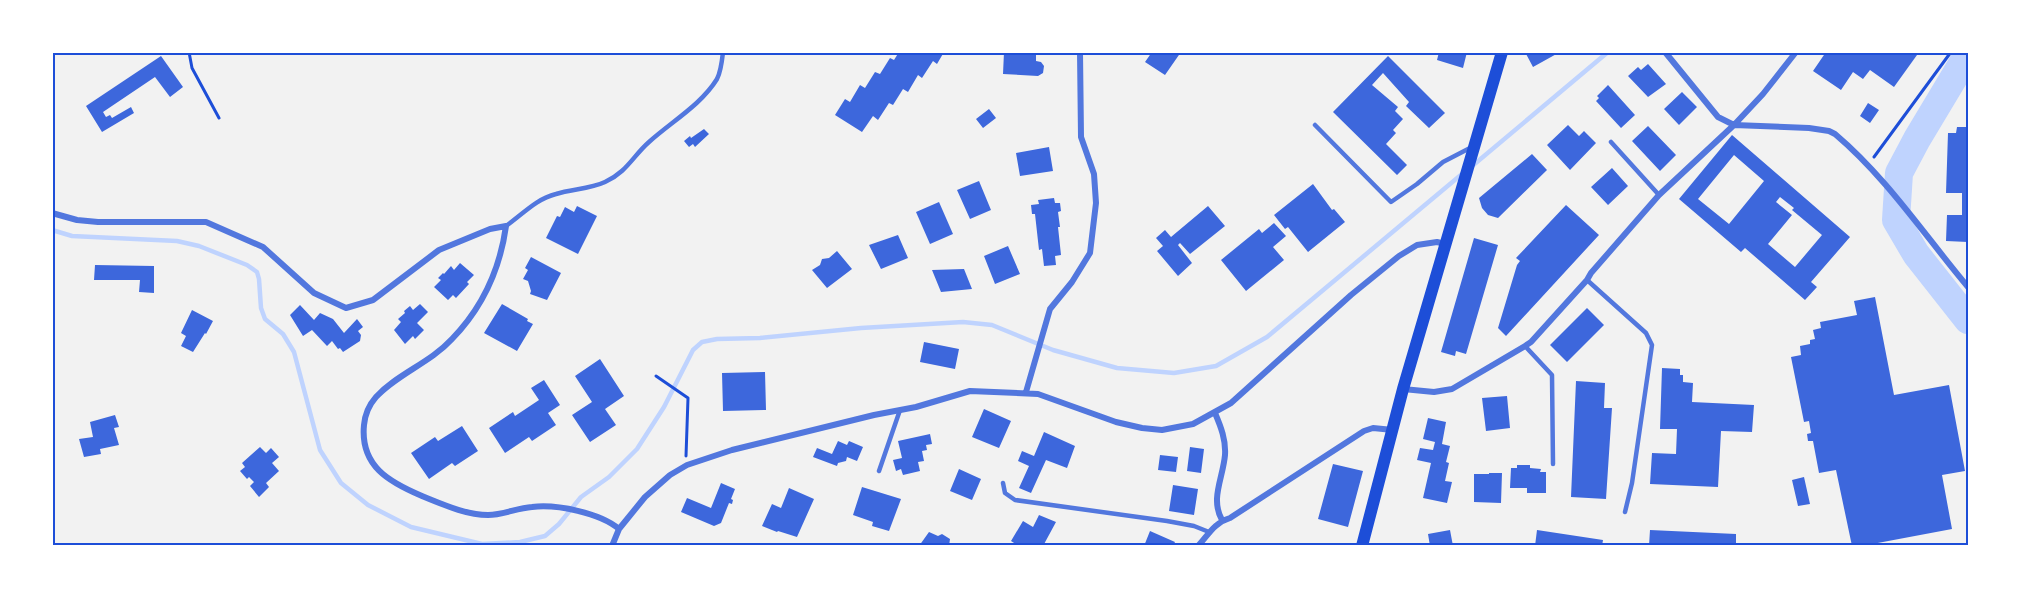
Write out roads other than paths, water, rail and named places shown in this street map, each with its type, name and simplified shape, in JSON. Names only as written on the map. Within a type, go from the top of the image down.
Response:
[{"type":"main road","points":[[1362,546],[1403,389],[1502,52]]},
{"type":"street","points":[[1026,392],[1050,309],[1072,282],[1090,253],[1096,203],[1094,174],[1082,137],[1080,52]]},
{"type":"street","points":[[1665,52],[1718,117],[1734,125],[1829,130],[1847,144],[1868,166],[1968,287]]},
{"type":"street","points":[[1403,389],[1434,392],[1452,389],[1532,342],[1659,195],[1734,125],[1797,52]]},
{"type":"street","points":[[52,213],[77,220],[98,222],[206,222],[263,247],[314,293],[346,308],[373,300],[439,250],[490,229],[506,226],[504,244],[484,298],[468,321],[438,353],[377,396],[366,413],[363,432],[364,446],[370,461],[383,475],[406,489],[444,504],[486,515],[532,507],[558,507],[584,513],[613,524],[619,529]]},
{"type":"street","points":[[612,546],[619,529],[645,497],[686,466],[732,450],[970,391],[1026,392],[1054,398],[1116,422],[1142,428],[1162,430],[1193,424],[1231,403],[1351,295],[1399,256],[1418,245],[1446,244]]},
{"type":"street","points":[[1215,413],[1223,431],[1225,453],[1215,503],[1222,520]]},
{"type":"street","points":[[1198,546],[1222,520],[1230,518],[1364,431],[1373,428],[1393,430]]},
{"type":"lane","points":[[506,226],[528,211],[536,202],[556,194],[605,182],[626,169],[646,144],[705,93],[717,78],[723,52]]},
{"type":"lane","points":[[1315,125],[1390,202],[1418,184],[1443,162],[1474,146]]},
{"type":"lane","points":[[1611,142],[1659,195]]},
{"type":"lane","points":[[1587,280],[1646,333],[1652,345],[1632,483],[1625,512]]},
{"type":"lane","points":[[1525,346],[1552,375],[1553,464]]},
{"type":"lane","points":[[879,471],[900,410]]},
{"type":"lane","points":[[1003,483],[1005,494],[1015,500],[1167,520],[1209,532]]},
{"type":"waterway","points":[[1471,167],[1608,52]]},
{"type":"waterway","points":[[1968,54],[1899,173],[1896,220],[1916,254],[1968,320]]},
{"type":"waterway","points":[[52,230],[72,236],[177,241],[199,246],[247,265],[257,272],[261,308],[265,319],[283,334],[294,352],[320,450],[341,483],[368,505],[411,527],[482,544],[520,542],[545,536],[559,524],[581,497],[609,477],[637,449],[664,407],[693,350],[702,342],[717,339],[760,338],[861,328],[963,322],[992,325],[1053,350],[1117,368],[1174,373],[1216,366],[1267,337],[1462,174]]}]
